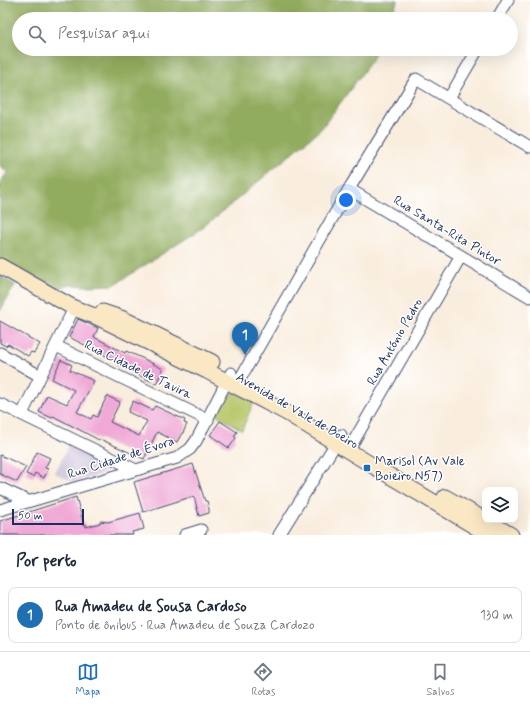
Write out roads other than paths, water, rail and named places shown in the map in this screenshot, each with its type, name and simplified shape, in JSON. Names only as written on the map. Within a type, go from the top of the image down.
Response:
[{"type":"street","points":[[501,12],[508,0]]},
{"type":"street","points":[[474,56],[449,98],[530,147]]},
{"type":"street","name":"Rua Cidade de Évora","points":[[0,510],[170,460],[184,453],[196,441],[416,78],[449,98]]},
{"type":"street","name":"Rua Santa-Rita Pintor","points":[[349,189],[530,297]]},
{"type":"street","name":"Rua António Pedro","points":[[279,535],[344,443],[461,256]]},
{"type":"street","name":"Avenida de Vale de Boeiro","points":[[0,266],[74,308],[233,379],[287,413],[511,535]]},
{"type":"street","points":[[22,414],[74,308]]},
{"type":"street","name":"Rua Cidade de Tavira","points":[[56,346],[208,420]]},
{"type":"street","points":[[0,353],[40,376]]},
{"type":"street","points":[[0,404],[136,470]]},
{"type":"street","name":"Avenida de Vale de Boeiro","points":[[344,443],[489,535]]},
{"type":"street","points":[[0,488],[28,502]]},
{"type":"street","points":[[185,535],[201,530]]},
{"type":"place","name":"Rua Amadeu de Sousa Cardoso","points":[[245,355]]},
{"type":"place","name":"Marisol (Av Vale Boieiro N57)","points":[[367,468]]}]
